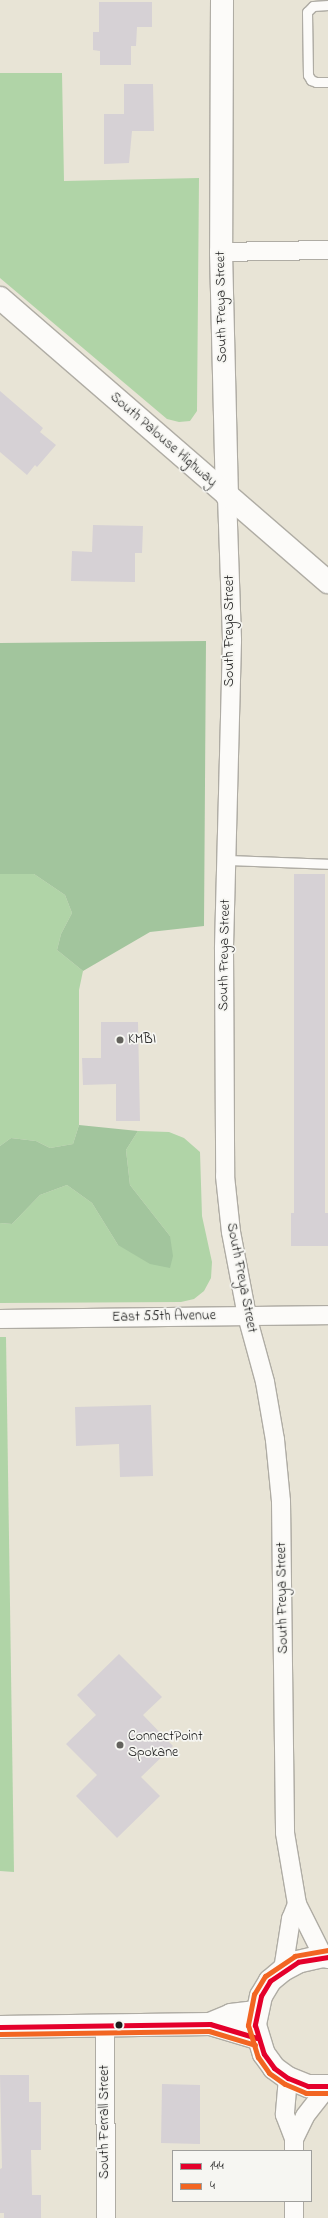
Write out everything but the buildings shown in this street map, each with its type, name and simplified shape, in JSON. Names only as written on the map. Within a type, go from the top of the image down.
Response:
[{"type":"main road","name":"South Freya Street","points":[[222,0],[221,252],[227,496]]},
{"type":"main road","name":"South Palouse Highway","points":[[0,298],[328,582]]},
{"type":"main road","points":[[326,1956],[298,1962],[282,1970],[270,1981],[261,1996],[256,2012],[257,2038],[264,2054],[274,2068],[288,2078],[308,2086],[328,2087]]},
{"type":"main road","points":[[210,2024],[231,2015],[256,2012]]},
{"type":"main road","points":[[0,2027],[210,2024],[257,2038]]},
{"type":"street","points":[[221,252],[328,250]]},
{"type":"street","name":"South Freya Street","points":[[227,496],[232,641],[226,860],[225,1176],[231,1232],[247,1316],[265,1382],[275,1440],[281,1501],[285,1833],[297,1904],[326,1956]]},
{"type":"street","name":"East 55th Avenue","points":[[0,1319],[328,1316]]},
{"type":"street","name":"South Freya Street","points":[[282,1970],[291,1919],[297,1904]]},
{"type":"street","name":"South Ferrall Street","points":[[105,2026],[106,2218]]},
{"type":"street","points":[[288,2078],[284,2115],[294,2145]]},
{"type":"street","points":[[294,2145],[305,2116],[328,2087]]},
{"type":"street","points":[[294,2202],[294,2218]]},
{"type":"lane","points":[[328,6],[313,6],[307,12],[308,76],[311,80],[316,82],[328,82]]},
{"type":"lane","points":[[226,860],[328,864]]},
{"type":"green space","points":[[0,73],[62,73],[64,181],[199,178],[197,411],[190,421],[179,422],[167,419],[0,278]]},
{"type":"green space","points":[[206,641],[204,926],[150,932],[83,971],[57,950],[61,934],[72,913],[65,895],[34,874],[0,874],[0,643]]},
{"type":"green space","points":[[0,874],[34,874],[65,895],[72,913],[61,934],[57,950],[83,971],[79,990],[79,1125],[73,1144],[50,1148],[36,1141],[11,1138],[0,1146]]},
{"type":"green space","points":[[79,1125],[138,1131],[126,1150],[130,1185],[170,1236],[173,1256],[170,1268],[150,1264],[118,1245],[92,1203],[67,1185],[40,1195],[12,1224],[0,1223],[0,1146],[11,1138],[36,1141],[50,1148],[73,1144]]},
{"type":"green space","points":[[138,1131],[169,1132],[184,1138],[200,1152],[202,1216],[212,1262],[211,1278],[204,1291],[194,1299],[181,1302],[0,1303],[0,1223],[12,1224],[40,1195],[67,1185],[92,1203],[118,1245],[170,1236],[130,1185],[126,1150]]},
{"type":"green space","points":[[0,1337],[6,1337],[14,1872],[0,1871]]},
{"type":"transit line","name":"4","points":[[328,1950],[295,1956],[265,1976],[254,1994],[248,2025],[258,2057],[269,2073],[285,2084],[306,2093],[328,2093]]},
{"type":"transit line","name":"144","points":[[328,1957],[298,1962],[270,1981],[261,1996],[255,2025],[264,2054],[274,2068],[288,2078],[308,2086],[328,2086]]},
{"type":"transit line","name":"144","points":[[0,2027],[210,2024],[257,2038]]},
{"type":"transit line","name":"4","points":[[0,2034],[209,2031],[255,2045]]},
{"type":"place","name":"KMBI","points":[[120,1040]]},
{"type":"place","name":"ConnectPoint Spokane","points":[[120,1745]]}]
